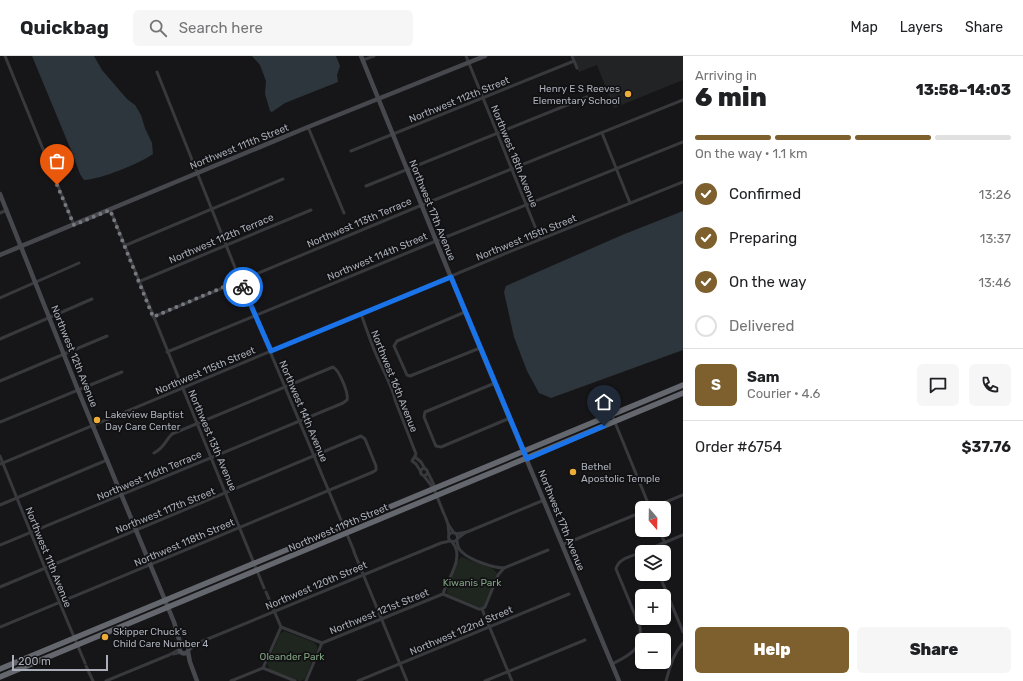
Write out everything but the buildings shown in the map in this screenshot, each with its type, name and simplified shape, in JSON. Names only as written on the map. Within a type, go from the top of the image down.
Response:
[{"type":"highway","name":"Northwest 119th Street","points":[[0,669],[683,385]]},
{"type":"highway","name":"Northwest 119th Street","points":[[0,677],[683,393]]},
{"type":"street","points":[[6,56],[74,225]]},
{"type":"street","points":[[362,58],[374,56]]},
{"type":"street","name":"Northwest 18th Avenue","points":[[466,56],[540,239]]},
{"type":"street","name":"Northwest 111th Street","points":[[0,255],[308,127],[485,56]]},
{"type":"street","points":[[572,56],[577,68]]},
{"type":"street","name":"Northwest 17th Avenue","points":[[362,58],[465,312],[619,681]]},
{"type":"street","name":"Northwest 112th Street","points":[[351,151],[574,61]]},
{"type":"street","name":"Northwest 14th Avenue","points":[[158,72],[240,280],[286,386],[407,681]]},
{"type":"street","points":[[366,186],[587,97]]},
{"type":"street","name":"Northwest 113th Terrace","points":[[153,317],[422,205],[683,100]]},
{"type":"street","points":[[308,127],[344,213]]},
{"type":"street","points":[[602,133],[630,203]]},
{"type":"street","name":"Northwest 114th Street","points":[[167,352],[436,240],[683,142]]},
{"type":"street","points":[[124,246],[283,179]]},
{"type":"street","name":"Northwest 115th Street","points":[[2,464],[540,239],[683,182]]},
{"type":"street","name":"Northwest 12th Avenue","points":[[0,194],[197,681]]},
{"type":"street","points":[[0,213],[7,210]]},
{"type":"street","name":"Northwest 13th Avenue","points":[[110,210],[138,282],[212,458],[264,588]]},
{"type":"street","name":"Northwest 112th Terrace","points":[[138,282],[311,210]]},
{"type":"street","points":[[0,298],[79,263]]},
{"type":"street","points":[[0,339],[92,299]]},
{"type":"street","points":[[465,312],[397,341],[394,346],[407,375],[412,376],[480,348]]},
{"type":"street","name":"Northwest 16th Avenue","points":[[361,314],[377,358],[394,394],[416,456],[427,470],[434,485],[434,489]]},
{"type":"street","points":[[0,381],[107,336]]},
{"type":"street","name":"Northwest 116th Terrace","points":[[0,545],[300,421],[347,400],[348,396],[337,370],[332,367],[286,386]]},
{"type":"street","points":[[0,422],[122,372]]},
{"type":"street","points":[[495,383],[427,411],[424,414],[435,444],[436,446],[441,447],[510,418]]},
{"type":"street","points":[[154,453],[163,447],[172,434],[286,386]]},
{"type":"street","points":[[612,415],[648,501]]},
{"type":"street","name":"Northwest 117th Street","points":[[0,587],[363,436],[376,466],[376,470],[374,472]]},
{"type":"street","name":"Northwest 11th Avenue","points":[[0,456],[59,603],[93,681]]},
{"type":"street","name":"Northwest 16th Avenue","points":[[416,456],[412,461],[416,464],[422,475],[434,489],[448,524]]},
{"type":"street","points":[[0,505],[107,460]]},
{"type":"street","points":[[416,464],[421,461]]},
{"type":"street","points":[[421,472],[425,469]]},
{"type":"street","name":"Northwest 118th Street","points":[[0,627],[374,472]]},
{"type":"street","points":[[424,476],[428,473]]},
{"type":"street","points":[[668,501],[683,495]]},
{"type":"street","name":"Northwest 120th Street","points":[[441,542],[457,539],[466,532],[544,500]]},
{"type":"street","points":[[562,545],[635,515]]},
{"type":"street","points":[[448,524],[455,533],[459,548],[466,555],[495,568],[504,568],[548,550]]},
{"type":"street","points":[[448,524],[449,536],[457,551],[457,558],[443,594],[482,609]]},
{"type":"street","name":"Northwest 120th Street","points":[[106,681],[441,542],[455,533],[466,532]]},
{"type":"street","points":[[661,545],[683,535]]},
{"type":"street","points":[[663,537],[665,543]]},
{"type":"street","points":[[457,558],[466,555]]},
{"type":"street","points":[[612,664],[636,650],[641,636],[640,628],[616,569],[617,564],[621,561],[635,555]]},
{"type":"street","points":[[495,568],[498,575]]},
{"type":"street","points":[[482,609],[485,607],[498,575],[504,568]]},
{"type":"street","points":[[662,581],[683,632]]},
{"type":"street","points":[[232,681],[263,668],[281,628],[266,592]]},
{"type":"street","name":"Northwest 121st Street","points":[[322,643],[443,594]]},
{"type":"street","name":"Northwest 122nd Street","points":[[358,681],[569,594]]},
{"type":"street","points":[[482,609],[512,681]]},
{"type":"street","points":[[281,628],[322,643],[306,681]]},
{"type":"street","points":[[485,681],[585,640]]},
{"type":"street","points":[[666,681],[670,666],[677,650],[683,643]]},
{"type":"street","points":[[263,668],[294,681]]},
{"type":"shaded area","points":[[32,56],[94,56],[102,70],[127,99],[135,105],[141,115],[152,143],[153,154],[120,170],[84,180],[80,174]]},
{"type":"shaded area","points":[[252,56],[336,56],[340,66],[337,75],[338,82],[285,103],[272,112],[270,111],[265,94],[266,81],[260,65]]},
{"type":"shaded area","name":"Henry E S Reeves Elementary School","points":[[573,56],[683,56],[683,80],[614,108],[597,65],[579,72]]},
{"type":"shaded area","points":[[683,211],[683,350],[551,398],[539,393],[527,371],[514,337],[504,292],[506,286],[622,235]]},
{"type":"green space","name":"Kiwanis Park","points":[[462,557],[493,569],[497,573],[482,608],[447,593],[452,574],[457,563]]},
{"type":"green space","name":"Oleander Park","points":[[284,631],[313,642],[317,646],[305,679],[300,681],[270,670],[267,664],[280,634]]},
{"type":"way so far","points":[[57,185],[74,225],[110,210],[153,317],[240,280],[243,287]]},
{"type":"place","name":"Henry E S Reeves Elementary School","points":[[628,94]]},
{"type":"place","name":"Lakeview Baptist Day Care Center","points":[[97,420]]},
{"type":"place","name":"Bethel Apostolic Temple","points":[[573,472]]},
{"type":"place","name":"Skipper Chuck's Child Care Number 4","points":[[105,637]]},
{"type":"route","points":[[243,287],[271,351],[451,277],[527,459],[604,426]]}]
